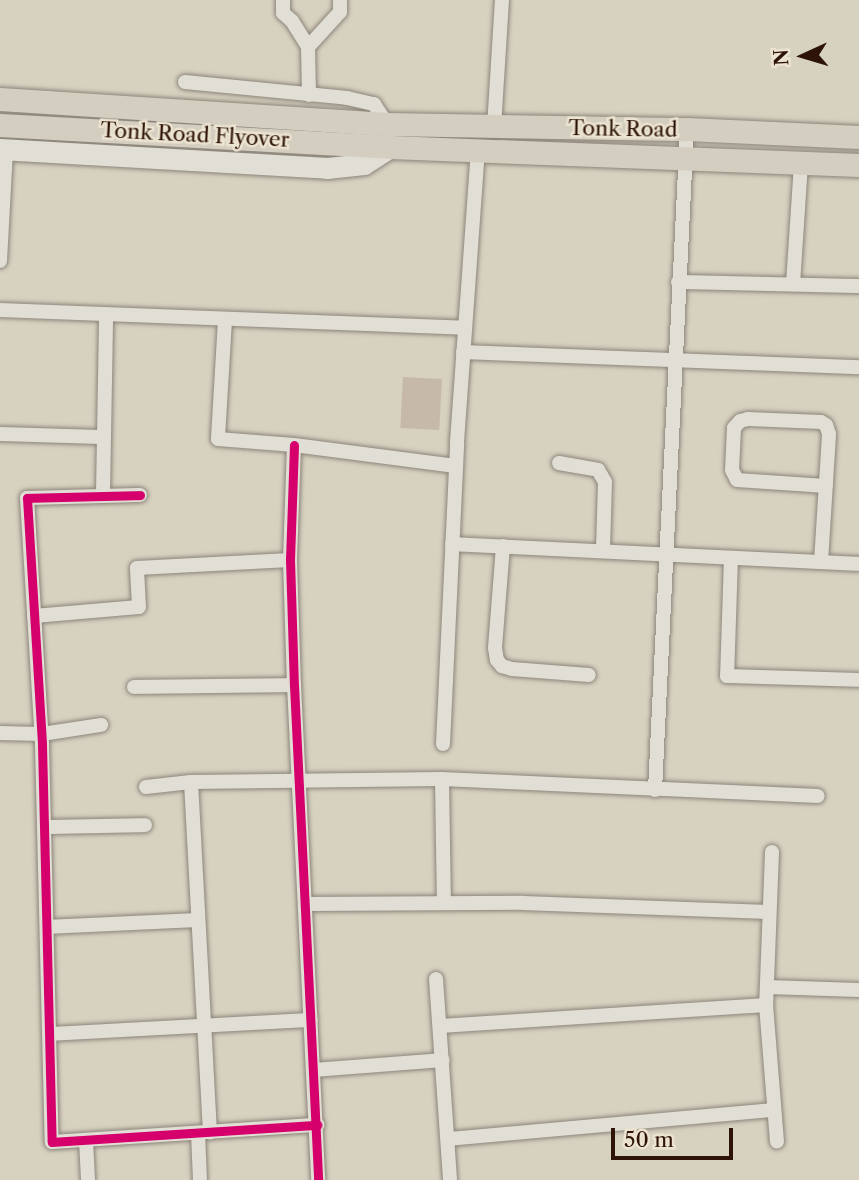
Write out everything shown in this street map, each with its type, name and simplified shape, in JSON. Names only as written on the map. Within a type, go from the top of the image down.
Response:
[{"type":"main road","name":"Tonk Road Flyover","points":[[0,99],[352,133]]},
{"type":"main road","name":"Tonk Road Flyover","points":[[0,125],[388,135]]},
{"type":"main road","name":"Tonk Road","points":[[388,135],[494,127],[687,130],[859,137]]},
{"type":"main road","name":"Tonk Road","points":[[388,135],[478,149],[859,165]]},
{"type":"street","points":[[283,0],[283,13],[292,21],[308,47],[309,95]]},
{"type":"street","points":[[308,47],[340,12],[340,0]]},
{"type":"street","points":[[494,127],[502,0]]},
{"type":"street","points":[[0,261],[3,149],[327,168],[364,164],[388,135],[374,104],[185,82]]},
{"type":"street","points":[[656,790],[687,130]]},
{"type":"street","points":[[443,744],[456,466],[478,149]]},
{"type":"street","points":[[793,284],[801,162]]},
{"type":"street","points":[[678,282],[859,286]]},
{"type":"street","points":[[0,310],[465,328]]},
{"type":"street","points":[[103,494],[106,316]]},
{"type":"street","points":[[225,320],[218,439],[294,445],[456,466]]},
{"type":"street","points":[[463,352],[675,363],[859,367]]},
{"type":"street","points":[[821,562],[826,486],[829,434],[826,425],[821,422],[748,419],[740,421],[734,428],[732,470],[737,480],[826,486]]},
{"type":"street","points":[[0,434],[102,437]]},
{"type":"street","points":[[294,445],[290,560],[294,685],[318,1180]]},
{"type":"street","points":[[559,463],[598,470],[605,482],[603,551]]},
{"type":"street","points":[[141,495],[27,498],[41,734],[52,1142],[317,1125]]},
{"type":"street","points":[[452,544],[859,564]]},
{"type":"street","points":[[503,547],[495,648],[497,660],[502,666],[512,669],[589,675]]},
{"type":"street","points":[[731,558],[727,676],[859,680]]},
{"type":"street","points":[[34,616],[139,607],[137,568],[290,560]]},
{"type":"street","points":[[134,687],[294,685]]},
{"type":"street","points":[[0,733],[41,734],[102,725]]},
{"type":"street","points":[[442,779],[444,903]]},
{"type":"street","points":[[146,787],[191,782],[442,779],[818,796]]},
{"type":"street","points":[[191,782],[202,1026],[204,1132],[200,1180]]},
{"type":"street","points":[[44,827],[145,825]]},
{"type":"street","points":[[772,852],[766,1005],[777,1142]]},
{"type":"street","points":[[305,904],[444,903],[769,912]]},
{"type":"street","points":[[47,927],[196,920]]},
{"type":"street","points":[[436,979],[450,1180]]},
{"type":"street","points":[[767,987],[859,990]]},
{"type":"street","points":[[440,1026],[766,1005]]},
{"type":"street","points":[[50,1034],[311,1020]]},
{"type":"street","points":[[314,1070],[443,1060]]},
{"type":"street","points":[[448,1139],[773,1110]]},
{"type":"street","points":[[86,1140],[88,1180]]},
{"type":"building","points":[[403,377],[442,379],[439,430],[400,428]]},
{"type":"cycle path","points":[[294,445],[290,560],[294,685],[318,1180]]},
{"type":"cycle path","points":[[140,495],[27,498],[42,745],[52,1142],[317,1125]]}]
